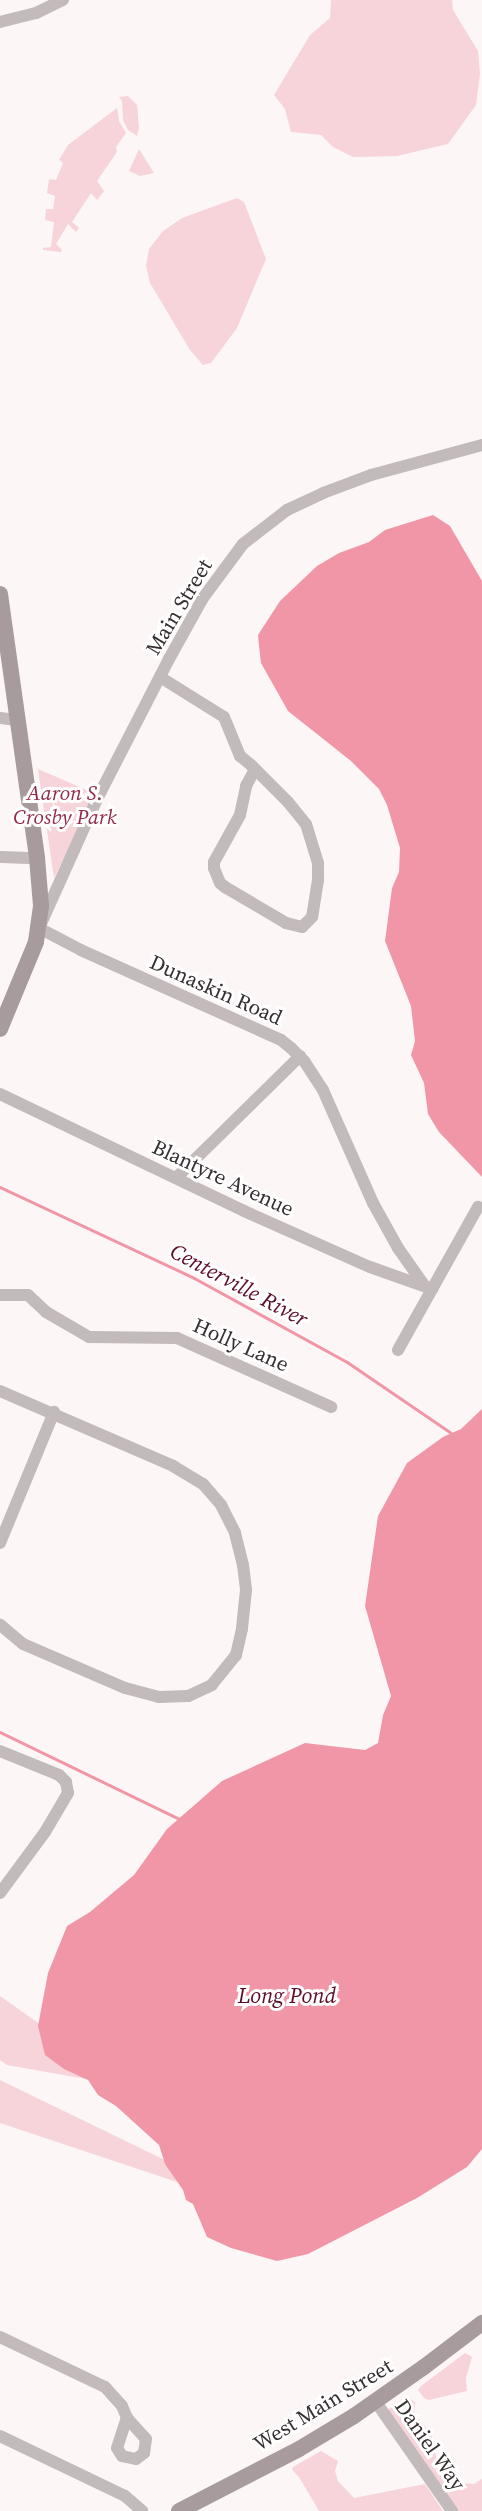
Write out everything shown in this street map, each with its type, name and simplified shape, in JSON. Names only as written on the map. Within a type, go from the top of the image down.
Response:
[{"type":"main road","points":[[0,594],[37,858],[39,928],[0,1029]]},
{"type":"main road","name":"West Main Street","points":[[179,2511],[299,2449],[376,2402],[482,2323]]},
{"type":"street","points":[[0,22],[36,12],[63,0]]},
{"type":"street","name":"Main Street","points":[[39,928],[96,801],[160,677],[219,573],[243,544],[262,527],[287,510],[323,493],[371,475],[482,445]]},
{"type":"street","points":[[160,677],[225,717],[240,756],[255,769],[288,802],[306,824],[318,863],[317,897],[312,916],[302,927],[286,923],[225,887],[217,877],[214,868],[214,862],[240,815],[246,786],[255,769]]},
{"type":"street","points":[[0,718],[17,720]]},
{"type":"street","points":[[0,857],[37,858]]},
{"type":"street","name":"Dunaskin Road","points":[[39,928],[81,950],[281,1040],[300,1056],[322,1089],[373,1203],[398,1248],[428,1287]]},
{"type":"street","points":[[176,1178],[300,1056]]},
{"type":"street","name":"Blantyre Avenue","points":[[0,1094],[369,1267],[428,1287]]},
{"type":"street","points":[[398,1350],[428,1287],[478,1208]]},
{"type":"street","name":"Holly Lane","points":[[0,1295],[28,1296],[46,1312],[89,1336],[177,1338],[331,1407]]},
{"type":"street","points":[[0,1390],[173,1466],[213,1494],[235,1533],[243,1565],[245,1608],[236,1655],[225,1671],[201,1692],[174,1698],[159,1697],[125,1688],[23,1644],[0,1625]]},
{"type":"street","points":[[0,1543],[54,1412]]},
{"type":"street","points":[[0,1751],[59,1775],[66,1782],[68,1793],[45,1832],[0,1893]]},
{"type":"street","points":[[0,2337],[105,2387],[122,2406],[127,2418]]},
{"type":"street","name":"Daniel Way","points":[[376,2402],[452,2511]]},
{"type":"street","points":[[0,2436],[124,2496],[142,2511]]},
{"type":"green space","points":[[331,0],[452,0],[453,10],[478,51],[480,74],[476,105],[448,144],[397,156],[353,157],[333,147],[321,135],[291,132],[285,109],[274,95],[310,35],[330,18]]},
{"type":"green space","points":[[128,96],[137,105],[139,127],[137,136],[128,130],[123,120],[122,101],[119,97]]},
{"type":"green space","points":[[116,100],[119,121],[126,133],[116,147],[117,152],[97,181],[104,191],[97,200],[91,193],[72,222],[79,228],[76,232],[68,224],[56,244],[62,250],[61,252],[43,250],[43,248],[51,247],[54,222],[45,220],[46,209],[53,209],[55,196],[47,193],[49,179],[56,180],[63,163],[59,160],[68,145],[117,108]]},
{"type":"green space","points":[[139,149],[154,173],[140,176],[129,171]]},
{"type":"green space","points":[[237,198],[244,202],[266,259],[237,328],[211,363],[203,365],[190,350],[150,283],[146,266],[149,249],[163,231],[182,218]]},
{"type":"green space","name":"Aaron S. Crosby Park","points":[[38,769],[96,794],[54,878]]},
{"type":"green space","points":[[0,1996],[44,2027],[91,2072],[86,2079],[7,2065],[0,2060]]},
{"type":"green space","points":[[0,2080],[171,2163],[180,2183],[0,2123]]},
{"type":"green space","points":[[465,2353],[472,2357],[466,2378],[467,2391],[429,2400],[424,2398],[418,2390],[421,2386]]},
{"type":"green space","points":[[406,2396],[415,2402],[414,2414],[431,2433],[436,2457],[446,2475],[458,2483],[474,2484],[482,2479],[482,2511],[456,2511],[389,2413],[389,2409]]},
{"type":"green space","points":[[321,2451],[338,2461],[335,2471],[338,2481],[354,2498],[425,2484],[443,2511],[319,2511],[299,2477],[292,2470],[293,2467]]},
{"type":"water","points":[[433,515],[450,526],[482,581],[482,1177],[439,1132],[428,1114],[424,1083],[411,1055],[415,1041],[411,1006],[385,941],[392,888],[399,872],[400,848],[387,805],[379,789],[351,761],[288,711],[261,663],[258,635],[280,601],[317,566],[339,553],[369,542],[385,530]]},
{"type":"water","name":"Long Pond","points":[[482,1409],[482,2149],[467,2167],[417,2198],[308,2254],[277,2261],[231,2248],[207,2237],[193,2204],[186,2200],[183,2190],[165,2164],[159,2145],[116,2106],[98,2095],[88,2080],[64,2069],[45,2055],[38,2026],[48,1973],[67,1926],[90,1912],[134,1875],[167,1829],[222,1781],[305,1743],[365,1750],[378,1743],[383,1715],[391,1696],[365,1606],[378,1516],[407,1463],[443,1437],[461,1429]]},
{"type":"waterway","name":"Centerville River","points":[[0,1187],[194,1278],[347,1362],[451,1433]]},
{"type":"waterway","points":[[0,1732],[179,1819]]}]
